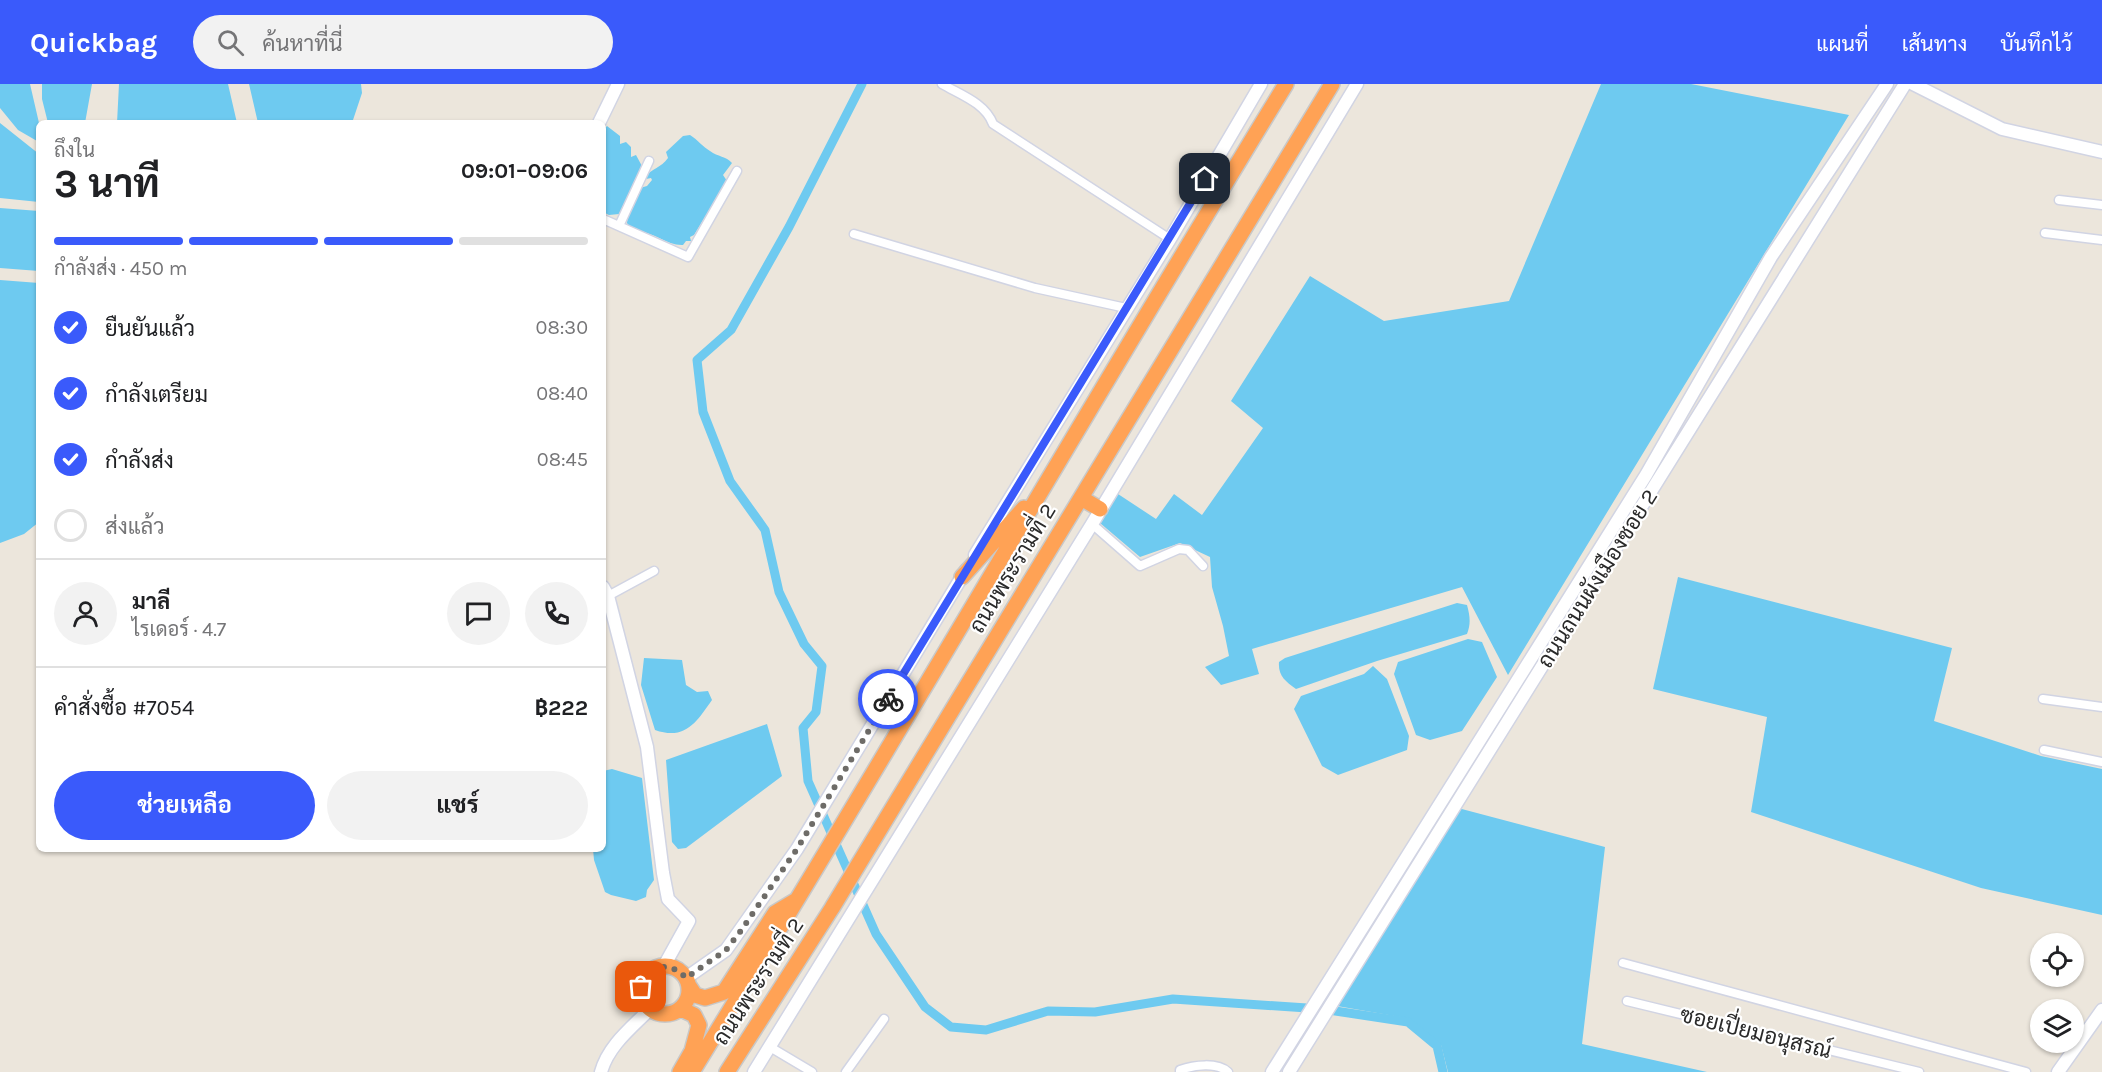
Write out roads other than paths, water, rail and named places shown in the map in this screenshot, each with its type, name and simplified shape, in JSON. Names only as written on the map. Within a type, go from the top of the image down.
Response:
[{"type":"highway","name":"ถนนพระรามที่ 2","points":[[692,1072],[800,897],[1177,262],[1286,84]]},
{"type":"highway","name":"ถนนพระรามที่ 2","points":[[727,1072],[832,908],[1332,84]]},
{"type":"highway","points":[[962,577],[1049,478]]},
{"type":"highway","points":[[1081,498],[1100,509]]},
{"type":"highway","points":[[687,982],[689,994],[681,1009],[674,1013],[666,1015],[657,1013],[650,1009],[641,995],[644,979],[656,968],[664,966],[680,971],[687,982],[695,995],[705,998],[724,992],[775,913],[800,897]]},
{"type":"highway","points":[[680,1072],[692,1052],[699,1025],[694,1016],[681,1009]]},
{"type":"street","points":[[600,120],[618,84]]},
{"type":"street","points":[[942,84],[980,106],[988,113],[993,124],[1170,239]]},
{"type":"street","name":"ถนนพระรามที่ 2","points":[[687,982],[726,950],[767,894],[808,830],[1170,239],[1261,84]]},
{"type":"street","name":"ถนนพระรามที่ 2","points":[[754,1072],[1092,524],[1356,84]]},
{"type":"street","name":"ถนนถนนผังเมืองซอย 2","points":[[1272,1072],[1578,585],[1671,432],[1771,257],[1887,84]]},
{"type":"street","name":"ถนนถนนผังเมืองซอย 2","points":[[1288,1072],[1905,84]]},
{"type":"street","points":[[1913,84],[2002,129],[2102,152]]},
{"type":"street","points":[[619,226],[649,161]]},
{"type":"street","points":[[606,220],[688,257],[737,171]]},
{"type":"street","points":[[2059,200],[2102,205]]},
{"type":"street","points":[[2045,233],[2102,240]]},
{"type":"street","points":[[854,234],[1035,288],[1126,308]]},
{"type":"street","points":[[1671,432],[1683,439]]},
{"type":"street","points":[[1092,524],[1140,566],[1179,549],[1188,550],[1203,566]]},
{"type":"street","points":[[654,572],[606,592],[647,747],[668,899],[689,921],[664,966]]},
{"type":"street","points":[[2043,699],[2102,707]]},
{"type":"street","points":[[2044,750],[2102,762]]},
{"type":"street","points":[[1623,963],[2026,1072]]},
{"type":"street","name":"ซอยเปี่ยมอนุสรณ์","points":[[1628,1001],[1918,1072]]},
{"type":"street","points":[[601,1072],[605,1059],[622,1037],[650,1009]]},
{"type":"street","points":[[2058,1072],[2102,1010]]},
{"type":"street","points":[[846,1072],[884,1019]]},
{"type":"street","points":[[770,1047],[812,1072]]},
{"type":"street","points":[[1180,1072],[1189,1066],[1218,1066],[1228,1072]]},
{"type":"water","points":[[0,84],[30,84],[38,120],[36,120],[36,140],[18,130],[0,108]]},
{"type":"water","points":[[42,84],[92,84],[86,120],[47,120],[42,99]]},
{"type":"water","points":[[119,84],[228,84],[236,120],[117,120]]},
{"type":"water","points":[[249,84],[361,84],[362,93],[353,120],[257,120]]},
{"type":"water","points":[[1601,84],[1691,84],[1849,115],[1508,675],[1462,587],[1252,649],[1259,674],[1221,685],[1205,667],[1229,656],[1212,587],[1210,557],[1180,543],[1140,557],[1100,523],[1118,494],[1156,519],[1174,494],[1202,515],[1263,428],[1231,401],[1310,276],[1384,321],[1509,301]]},
{"type":"water","points":[[0,123],[36,152],[36,202],[0,198]]},
{"type":"water","points":[[606,127],[620,136],[620,144],[626,142],[631,147],[631,157],[636,155],[643,168],[619,214],[609,215],[606,214]]},
{"type":"water","points":[[690,135],[707,149],[732,163],[723,175],[727,181],[694,235],[690,237],[691,241],[677,245],[646,232],[633,232],[627,223],[628,214],[640,188],[647,186],[652,180],[645,177],[668,158],[666,152],[683,136]]},
{"type":"water","points":[[0,208],[36,211],[36,271],[0,268]]},
{"type":"water","points":[[0,280],[36,283],[36,524],[24,534],[0,543]]},
{"type":"water","points":[[1678,577],[1952,648],[1934,721],[2041,756],[2102,769],[2102,915],[1981,888],[1751,812],[1767,717],[1653,689]]},
{"type":"water","points":[[1457,603],[1467,605],[1470,620],[1467,634],[1377,661],[1296,689],[1281,675],[1279,662],[1285,658]]},
{"type":"water","points":[[1468,639],[1482,642],[1497,677],[1462,731],[1430,740],[1416,735],[1394,674],[1398,662]]},
{"type":"water","points":[[644,658],[682,660],[686,685],[697,692],[708,691],[712,700],[690,727],[675,733],[655,730],[641,685]]},
{"type":"water","points":[[1373,666],[1387,679],[1409,736],[1407,750],[1338,775],[1322,766],[1294,709],[1301,696],[1364,674]]},
{"type":"water","points":[[767,724],[782,776],[686,848],[678,849],[672,842],[666,760]]},
{"type":"water","points":[[612,769],[642,778],[654,880],[647,890],[646,897],[636,901],[605,892],[594,860],[593,852],[606,852],[606,770]]},
{"type":"water","points":[[1458,808],[1605,847],[1582,1044],[1707,1072],[1448,1072],[1441,1045],[1406,1018],[1337,1006]]},
{"type":"waterway","points":[[862,84],[789,227],[731,330],[697,360],[703,412],[730,481],[765,530],[779,592],[804,644],[822,666],[816,712],[803,728],[808,781],[876,934],[925,1007],[951,1027],[986,1030],[1048,1011],[1095,1012],[1173,999],[1322,1009],[1408,1022],[1437,1046],[1443,1072]]}]
